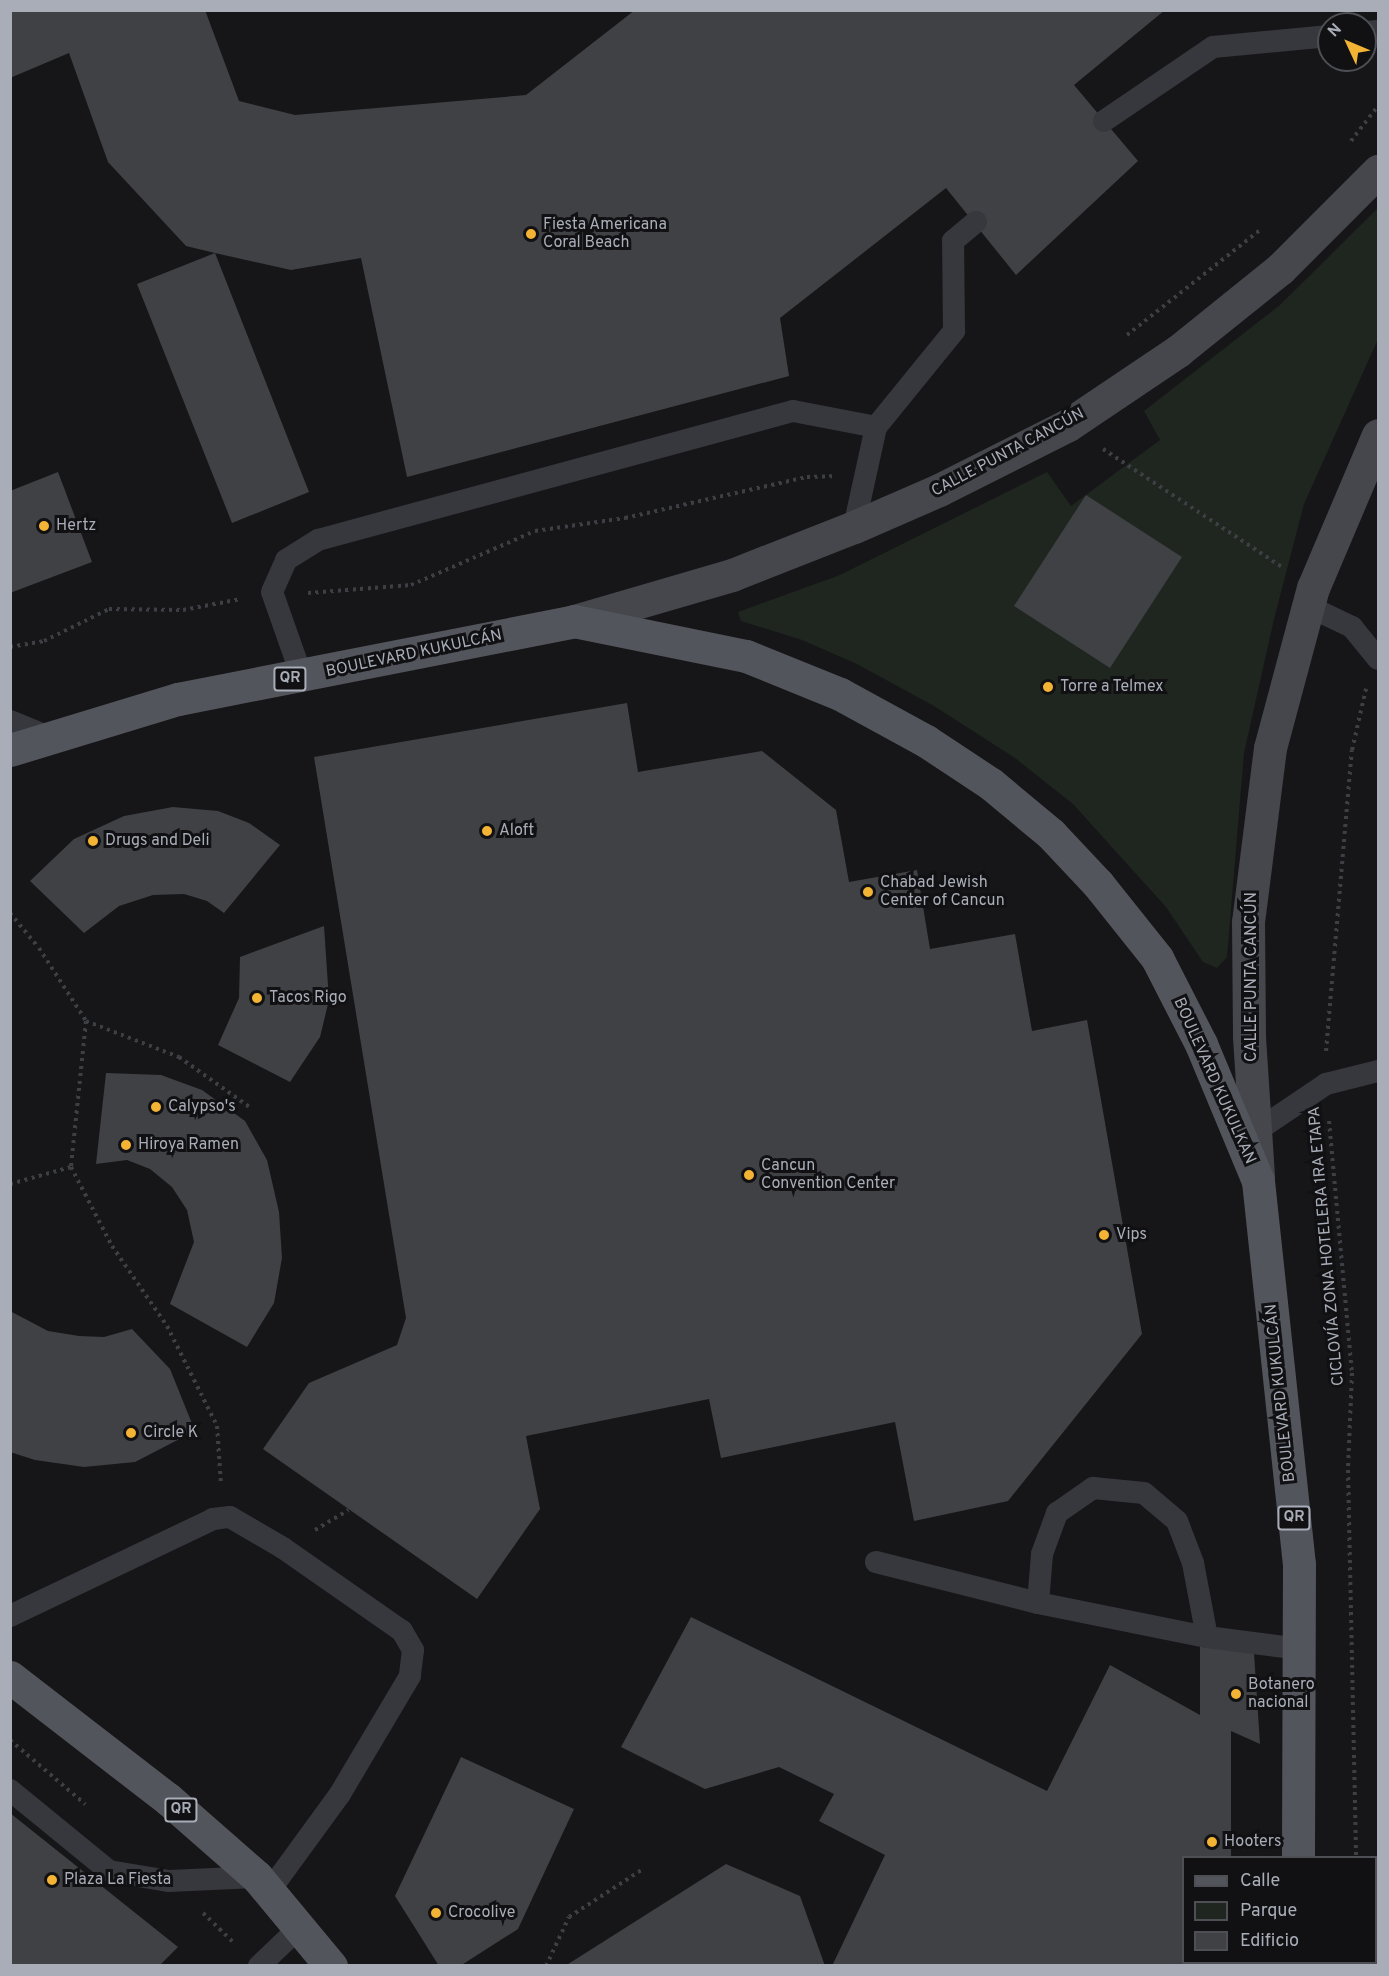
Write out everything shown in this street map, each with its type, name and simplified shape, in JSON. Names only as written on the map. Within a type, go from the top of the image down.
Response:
[{"type":"main road","name":"BOULEVARD KUKULCÁN","points":[[10,750],[178,699],[302,677],[574,621]]},
{"type":"main road","name":"BOULEVARD KUKULKAN","points":[[574,621],[746,656],[840,694],[926,741],[991,784],[1051,834],[1098,884],[1157,958],[1201,1044],[1258,1181]]},
{"type":"main road","name":"BOULEVARD KUKULCÁN","points":[[1258,1181],[1299,1564],[1298,1856]]},
{"type":"main road","name":"QR","points":[[10,1677],[168,1799],[263,1884],[302,1926],[331,1965]]},
{"type":"street","name":"CALLE PUNTA CANCÚN","points":[[574,621],[732,575],[854,527],[939,490],[1068,425],[1178,351],[1280,269],[1378,171]]},
{"type":"street","name":"CALLE PUNTA CANCÚN","points":[[1258,1181],[1249,1035],[1248,921],[1270,748],[1310,597],[1370,471],[1378,435]]},
{"type":"lane","points":[[1104,122],[1213,47],[1317,37]]},
{"type":"lane","points":[[854,527],[876,427],[954,331],[952,241],[976,222]]},
{"type":"lane","points":[[302,677],[272,592],[286,560],[318,540],[793,411],[876,427]]},
{"type":"lane","points":[[1310,597],[1352,627],[1376,656]]},
{"type":"lane","points":[[10,722],[49,737]]},
{"type":"lane","points":[[1255,1132],[1326,1084],[1378,1071]]},
{"type":"lane","points":[[1038,1603],[1042,1554],[1057,1512],[1093,1488],[1144,1493],[1177,1521],[1193,1563],[1207,1636]]},
{"type":"lane","points":[[10,1617],[213,1519],[224,1518],[243,1522],[402,1631],[413,1650],[410,1676],[340,1794],[263,1884],[169,1881],[109,1871],[10,1790]]},
{"type":"lane","points":[[876,1562],[1038,1603],[1207,1636],[1299,1649]]},
{"type":"lane","points":[[259,1965],[302,1926]]},
{"type":"path","points":[[1068,425],[1310,597]]},
{"type":"path","name":"CICLOVÍA ZONA HOTELERA 1RA ETAPA","points":[[1356,1856],[1348,1470],[1352,1373],[1326,1084],[1327,1033],[1352,750],[1376,656]]},
{"type":"path","points":[[10,913],[39,948],[86,1021],[178,1057],[251,1108]]},
{"type":"path","points":[[86,1021],[71,1167],[112,1246],[167,1326],[217,1426],[224,1518]]},
{"type":"path","points":[[10,1184],[71,1167]]},
{"type":"path","points":[[546,1965],[569,1917],[643,1869]]},
{"type":"green space","points":[[1378,208],[1378,339],[1304,504],[1274,619],[1244,753],[1227,957],[1217,968],[1203,962],[1166,907],[1073,804],[1015,758],[934,706],[857,664],[802,640],[741,621],[738,612],[840,575],[1047,472],[1071,506],[1160,440],[1144,411],[1280,305]]},
{"type":"building","name":"Fiesta Americana Coral Beach","points":[[10,10],[205,10],[239,101],[295,115],[526,95],[635,10],[1165,10],[1074,85],[1138,161],[1016,275],[946,188],[780,318],[789,376],[407,477],[361,258],[291,270],[186,246],[108,162],[69,53],[10,78]]},
{"type":"building","points":[[215,253],[309,492],[232,523],[137,284]]},
{"type":"building","name":"Hertz","points":[[58,472],[92,562],[10,593],[10,491]]},
{"type":"building","points":[[1086,495],[1182,557],[1110,668],[1014,606]]},
{"type":"building","name":"Cancun Convention Center","points":[[627,703],[638,772],[762,751],[836,810],[849,882],[917,870],[930,949],[1015,934],[1032,1031],[1087,1020],[1142,1334],[1008,1501],[914,1521],[895,1422],[721,1458],[709,1399],[526,1436],[540,1509],[477,1599],[263,1449],[309,1383],[397,1345],[406,1318],[314,757]]},
{"type":"building","points":[[173,807],[218,811],[249,823],[280,845],[224,913],[207,901],[184,894],[153,895],[119,906],[84,933],[30,881],[74,839],[124,816]]},
{"type":"building","points":[[324,926],[329,1000],[320,1037],[290,1082],[218,1045],[239,998],[240,957]]},
{"type":"building","points":[[106,1073],[161,1075],[202,1090],[245,1121],[267,1160],[279,1212],[282,1258],[274,1303],[247,1347],[170,1304],[194,1242],[187,1210],[172,1187],[150,1169],[127,1160],[96,1164]]},
{"type":"building","points":[[10,1311],[48,1331],[79,1336],[104,1337],[132,1329],[170,1369],[195,1431],[135,1462],[84,1467],[35,1460],[10,1452]]},
{"type":"building","points":[[691,1617],[1047,1791],[1110,1665],[1200,1715],[1200,1644],[1254,1653],[1260,1744],[1231,1731],[1231,1856],[1182,1856],[1182,1964],[1263,1964],[1263,1966],[832,1966],[885,1855],[819,1821],[834,1794],[779,1767],[705,1789],[621,1747]]},
{"type":"building","points":[[461,1757],[574,1809],[518,1929],[460,1966],[439,1966],[395,1896]]},
{"type":"building","name":"Plaza La Fiesta","points":[[10,1813],[178,1947],[159,1966],[10,1966]]},
{"type":"building","points":[[726,1864],[800,1896],[825,1966],[565,1966]]},
{"type":"place","name":"Fiesta Americana Coral Beach","points":[[531,234]]},
{"type":"place","name":"Hertz","points":[[44,526]]},
{"type":"place","name":"Torre a Telmex","points":[[1048,687]]},
{"type":"place","name":"Aloft","points":[[487,831]]},
{"type":"place","name":"Drugs and Deli","points":[[93,841]]},
{"type":"place","name":"Chabad Jewish Center of Cancun","points":[[868,892]]},
{"type":"place","name":"Tacos Rigo","points":[[257,998]]},
{"type":"place","name":"Calypso's","points":[[156,1107]]},
{"type":"place","name":"Hiroya Ramen","points":[[126,1145]]},
{"type":"place","name":"Cancun Convention Center","points":[[749,1175]]},
{"type":"place","name":"Vips","points":[[1104,1235]]},
{"type":"place","name":"Circle K","points":[[131,1433]]},
{"type":"place","name":"Botanero nacional","points":[[1236,1694]]},
{"type":"place","name":"Hooters","points":[[1212,1842]]},
{"type":"place","name":"Plaza La Fiesta","points":[[52,1880]]},
{"type":"place","name":"Crocolive","points":[[436,1913]]}]
